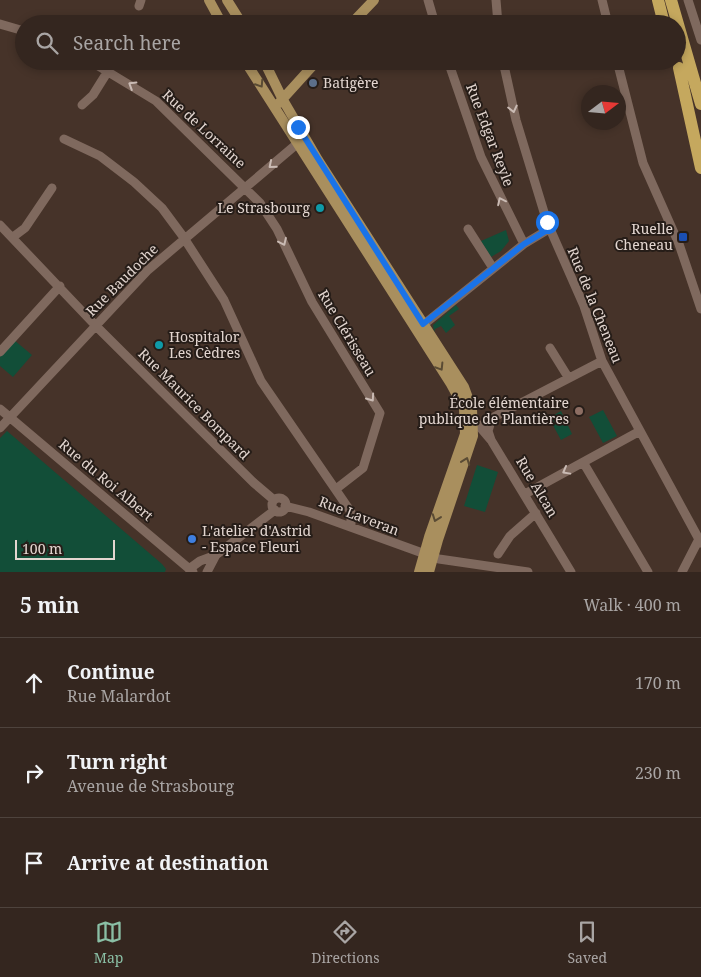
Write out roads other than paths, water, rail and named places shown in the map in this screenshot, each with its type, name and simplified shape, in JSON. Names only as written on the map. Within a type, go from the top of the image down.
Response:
[{"type":"highway","points":[[658,0],[662,15]]},
{"type":"highway","points":[[671,0],[677,15]]},
{"type":"highway","points":[[671,0],[675,15]]},
{"type":"highway","points":[[686,37],[701,74]]},
{"type":"highway","points":[[686,52],[701,104]]},
{"type":"highway","points":[[679,70],[701,168]]},
{"type":"highway","points":[[680,70],[701,133]]},
{"type":"main road","points":[[210,0],[218,15]]},
{"type":"main road","points":[[227,0],[236,15]]},
{"type":"main road","points":[[360,15],[374,0]]},
{"type":"main road","points":[[252,70],[278,103],[464,387],[474,420],[470,449],[428,556],[419,572]]},
{"type":"main road","points":[[269,70],[275,82],[278,103],[298,143],[453,386],[464,408],[465,434],[428,556],[429,572]]},
{"type":"main road","points":[[278,103],[309,70]]},
{"type":"main road","points":[[275,82],[285,85],[301,78]]},
{"type":"street","points":[[428,0],[432,15]]},
{"type":"street","points":[[496,0],[497,15]]},
{"type":"street","points":[[602,0],[606,15]]},
{"type":"street","points":[[688,0],[701,40]]},
{"type":"street","points":[[0,24],[15,28]]},
{"type":"street","name":"Rue Edgar Reyle","points":[[451,70],[481,157],[524,244]]},
{"type":"street","name":"Rue de la Cheneau","points":[[505,70],[516,120],[549,229],[584,306],[602,361],[700,541]]},
{"type":"street","points":[[619,70],[643,163],[679,244],[701,309]]},
{"type":"street","points":[[82,105],[93,95],[108,71]]},
{"type":"street","name":"Rue de Lorraine","points":[[108,71],[156,100],[246,187]]},
{"type":"street","points":[[64,138],[100,156],[134,182],[162,208],[185,239],[224,300],[261,381],[350,512],[351,527]]},
{"type":"street","name":"Rue Baudoche","points":[[0,428],[148,270],[298,143]]},
{"type":"street","name":"Rue Clérisseau","points":[[246,187],[260,203],[277,230],[312,302],[380,413],[363,468],[336,489]]},
{"type":"street","points":[[13,238],[25,228],[52,188]]},
{"type":"street","name":"Rue Maurice Bompard","points":[[0,225],[96,326],[254,483],[274,500]]},
{"type":"street","points":[[468,229],[493,268]]},
{"type":"street","points":[[423,324],[524,244],[549,229]]},
{"type":"street","points":[[0,352],[60,286]]},
{"type":"street","points":[[550,348],[568,377]]},
{"type":"street","points":[[492,440],[488,431],[492,418],[602,361]]},
{"type":"street","name":"Rue du Roi Albert","points":[[0,409],[191,570]]},
{"type":"street","name":"Rue Alcan","points":[[474,420],[492,440],[571,572]]},
{"type":"street","points":[[525,494],[640,431]]},
{"type":"street","points":[[583,462],[648,572]]},
{"type":"street","points":[[191,570],[200,561],[216,555],[274,510],[281,511],[285,506],[282,499],[274,500],[272,506],[274,510]]},
{"type":"street","name":"Rue Laveran","points":[[285,506],[294,507],[428,556],[528,572]]},
{"type":"street","points":[[498,554],[510,536],[536,513]]},
{"type":"street","points":[[682,572],[700,541]]},
{"type":"street","points":[[207,572],[216,555]]},
{"type":"place","name":"Batigère","points":[[313,83]]},
{"type":"place","name":"Le Strasbourg","points":[[320,208]]},
{"type":"place","name":"Ruelle Cheneau","points":[[683,237]]},
{"type":"place","name":"Hospitalor Les Cèdres","points":[[159,345]]},
{"type":"place","name":"École élémentaire publique de Plantières","points":[[579,411]]},
{"type":"place","name":"L'atelier d'Astrid - Espace Fleuri","points":[[192,539]]}]
